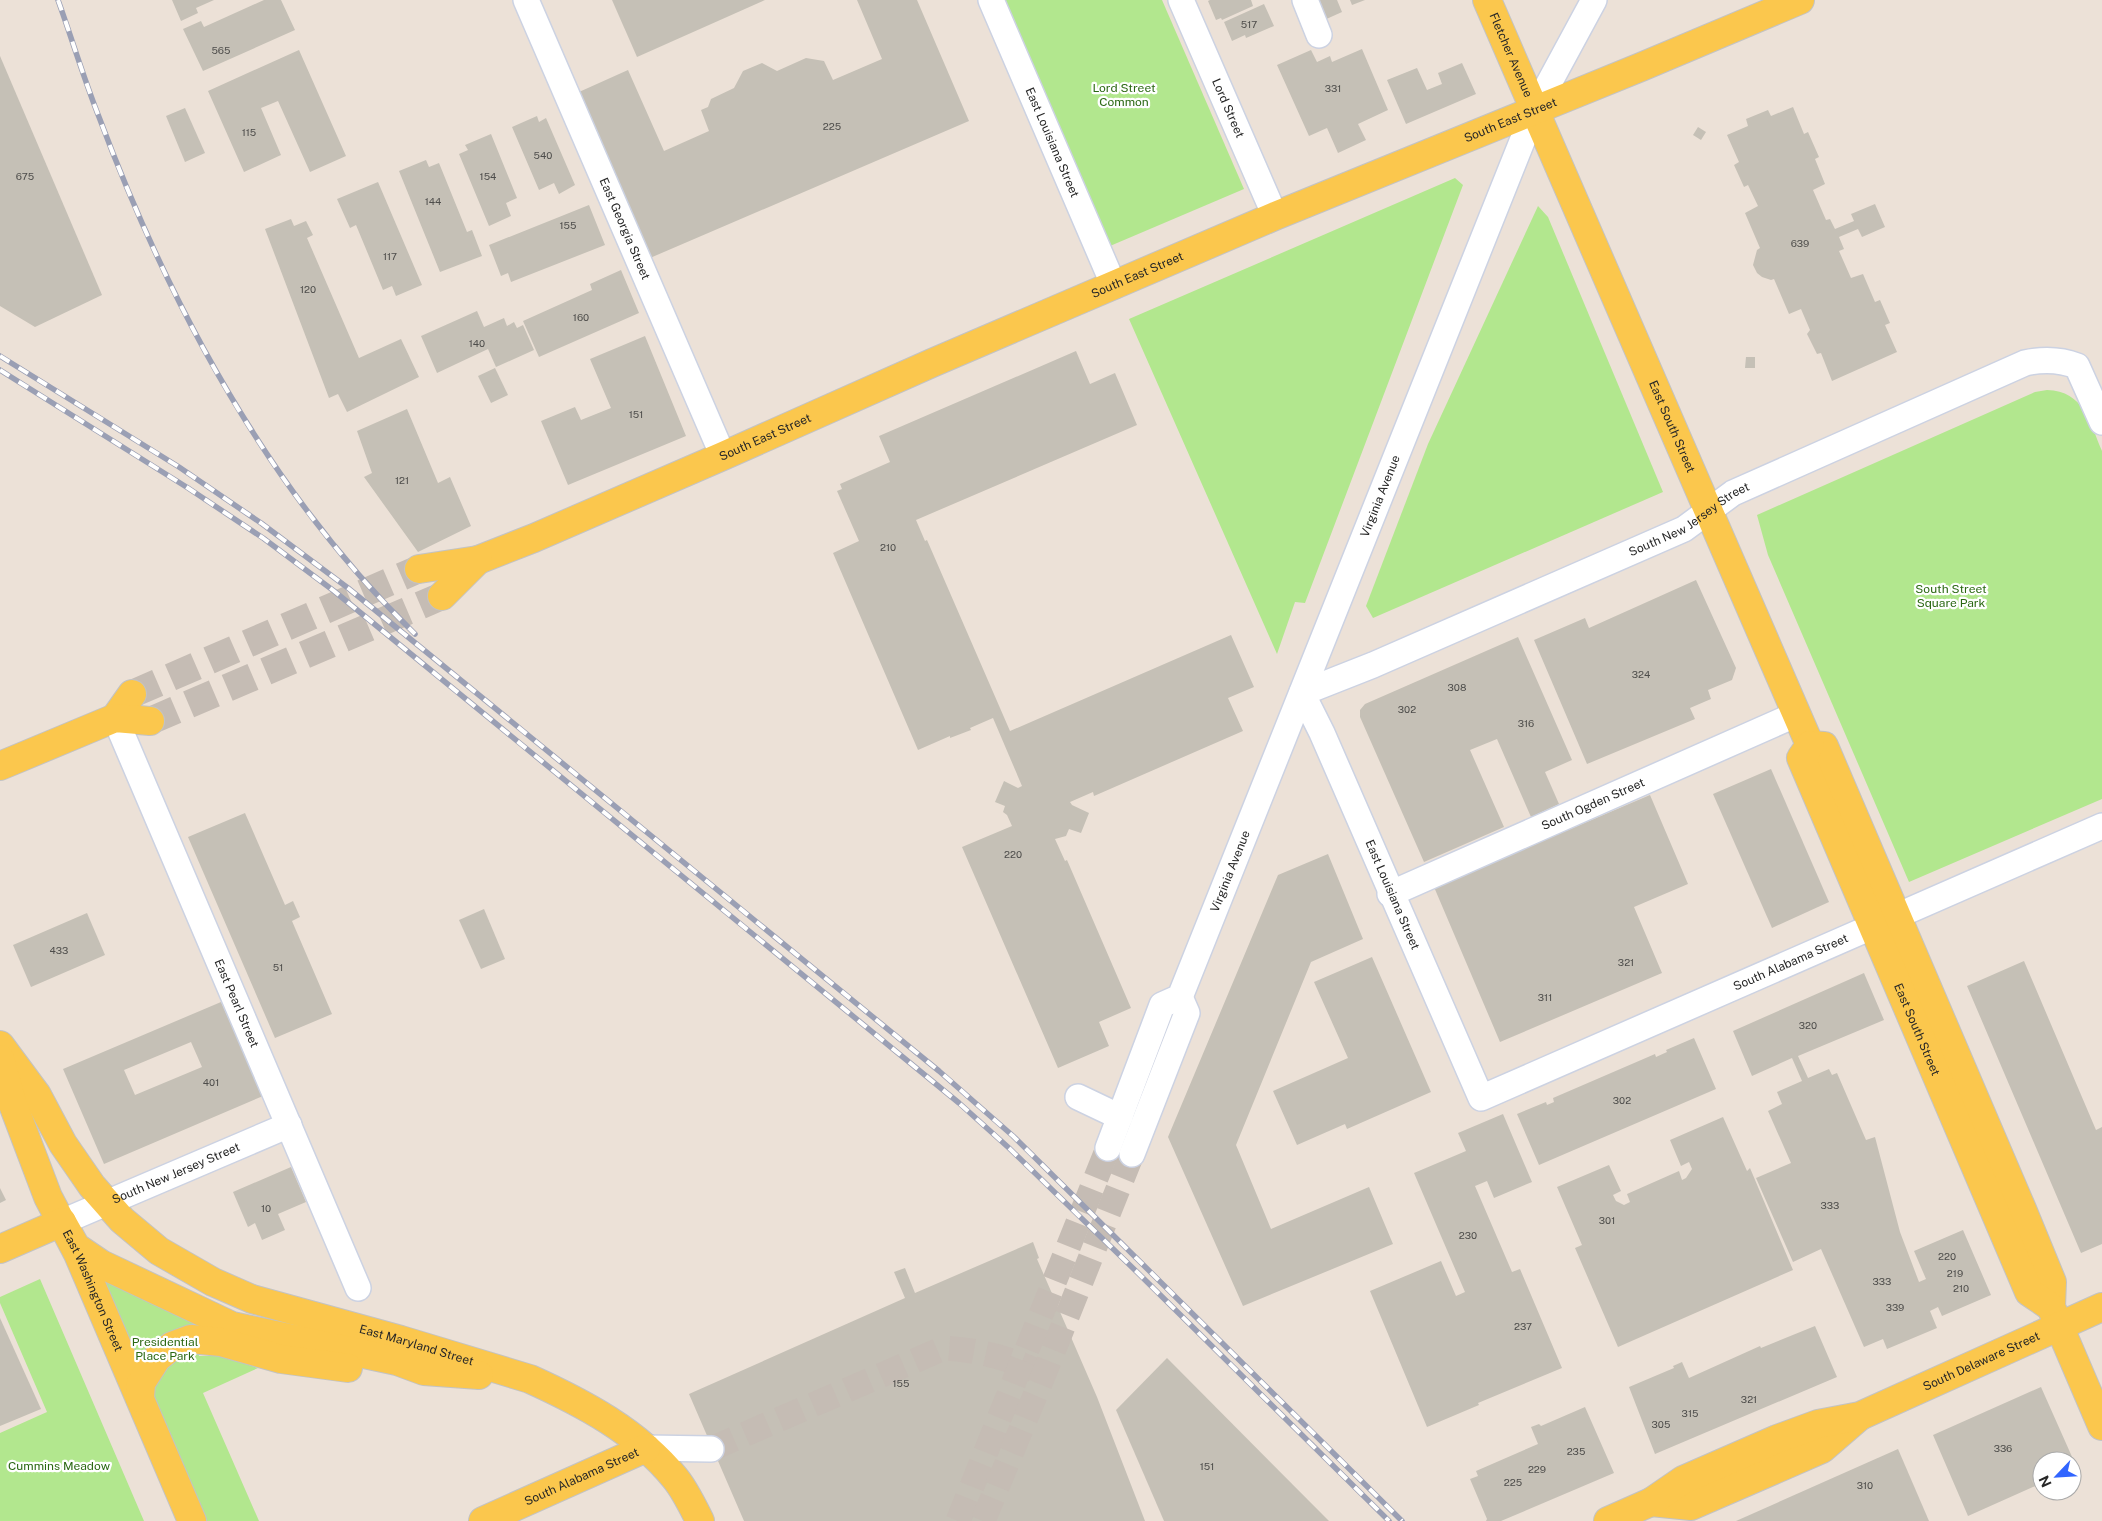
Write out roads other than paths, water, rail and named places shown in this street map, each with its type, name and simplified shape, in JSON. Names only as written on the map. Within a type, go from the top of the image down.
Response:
[{"type":"main road","name":"Fletcher Avenue","points":[[1487,0],[1535,110]]},
{"type":"main road","name":"South East Street","points":[[419,569],[478,560],[723,456],[932,363],[1275,216],[1800,0]]},
{"type":"main road","name":"East South Street","points":[[1535,110],[1810,744],[1801,758],[1885,921],[2052,1282],[2055,1317],[2102,1426]]},
{"type":"main road","name":"South East Street","points":[[442,596],[478,560]]},
{"type":"main road","points":[[115,718],[132,694]]},
{"type":"main road","points":[[0,766],[115,718],[150,721]]},
{"type":"main road","points":[[0,1045],[37,1094],[80,1171],[106,1203]]},
{"type":"main road","name":"East Washington Street","points":[[0,1059],[12,1102],[48,1197],[62,1222],[192,1521]]},
{"type":"main road","name":"East Maryland Street","points":[[106,1203],[159,1251],[230,1291],[273,1306],[392,1338],[530,1379],[607,1419],[646,1448],[675,1477],[700,1521]]},
{"type":"main road","points":[[0,1249],[62,1222],[76,1247],[101,1264],[232,1326],[397,1362],[424,1371]]},
{"type":"main road","name":"South Delaware Street","points":[[1608,1521],[1651,1502],[1683,1480],[1776,1439],[1818,1424],[1860,1416],[2055,1317],[2102,1307]]},
{"type":"main road","points":[[140,1398],[141,1383],[157,1358],[172,1346],[191,1339],[220,1342],[281,1359],[394,1374],[424,1371],[530,1379]]},
{"type":"main road","name":"South Alabama Street","points":[[483,1521],[646,1448]]},
{"type":"street","name":"East Georgia Street","points":[[526,0],[723,456]]},
{"type":"street","name":"East Louisiana Street","points":[[991,0],[1114,286]]},
{"type":"street","name":"Lord Street","points":[[1181,0],[1275,216]]},
{"type":"street","points":[[1305,0],[1319,35]]},
{"type":"street","name":"Virginia Avenue","points":[[1180,997],[1535,110],[1594,0]]},
{"type":"street","name":"South New Jersey Street","points":[[1302,692],[1373,664],[1684,529],[1732,494],[2025,363],[2048,360],[2067,362],[2077,366],[2102,422]]},
{"type":"street","name":"East Louisiana Street","points":[[1302,692],[1322,733],[1390,894],[1481,1098]]},
{"type":"street","name":"South Ogden Street","points":[[1390,894],[1797,714]]},
{"type":"street","name":"East Pearl Street","points":[[115,718],[358,1288]]},
{"type":"street","name":"South Alabama Street","points":[[1481,1098],[2102,826]]},
{"type":"street","points":[[1108,1148],[1162,1005],[1180,997],[1187,1013],[1132,1154]]},
{"type":"street","points":[[1078,1097],[1120,1117]]},
{"type":"street","name":"South New Jersey Street","points":[[62,1222],[289,1125]]},
{"type":"street","name":"South Alabama Street","points":[[646,1448],[711,1449]]},
{"type":"tunnel","points":[[132,694],[419,569]]},
{"type":"tunnel","points":[[150,721],[442,596]]},
{"type":"tunnel","points":[[958,1521],[1108,1148]]},
{"type":"tunnel","points":[[983,1521],[1132,1154]]},
{"type":"tunnel","points":[[711,1449],[944,1348],[968,1350],[990,1355],[1034,1370]]},
{"type":"railway","points":[[58,0],[94,103],[127,188],[158,258],[192,327],[229,394],[270,458],[314,520],[362,579],[415,634]]},
{"type":"railway","points":[[0,356],[179,467],[261,523],[348,588],[939,1071],[1013,1136],[1402,1521]]},
{"type":"railway","points":[[0,370],[188,488],[263,538],[334,591],[959,1103],[1009,1148],[1139,1274],[1389,1521]]},
{"type":"park label","name":"Lord Street Common","points":[[1124,95]]},
{"type":"park label","name":"South Street Square Park","points":[[1951,596]]},
{"type":"park label","name":"Presidential Place Park","points":[[165,1349]]},
{"type":"park label","name":"Cummins Meadow","points":[[59,1466]]}]
